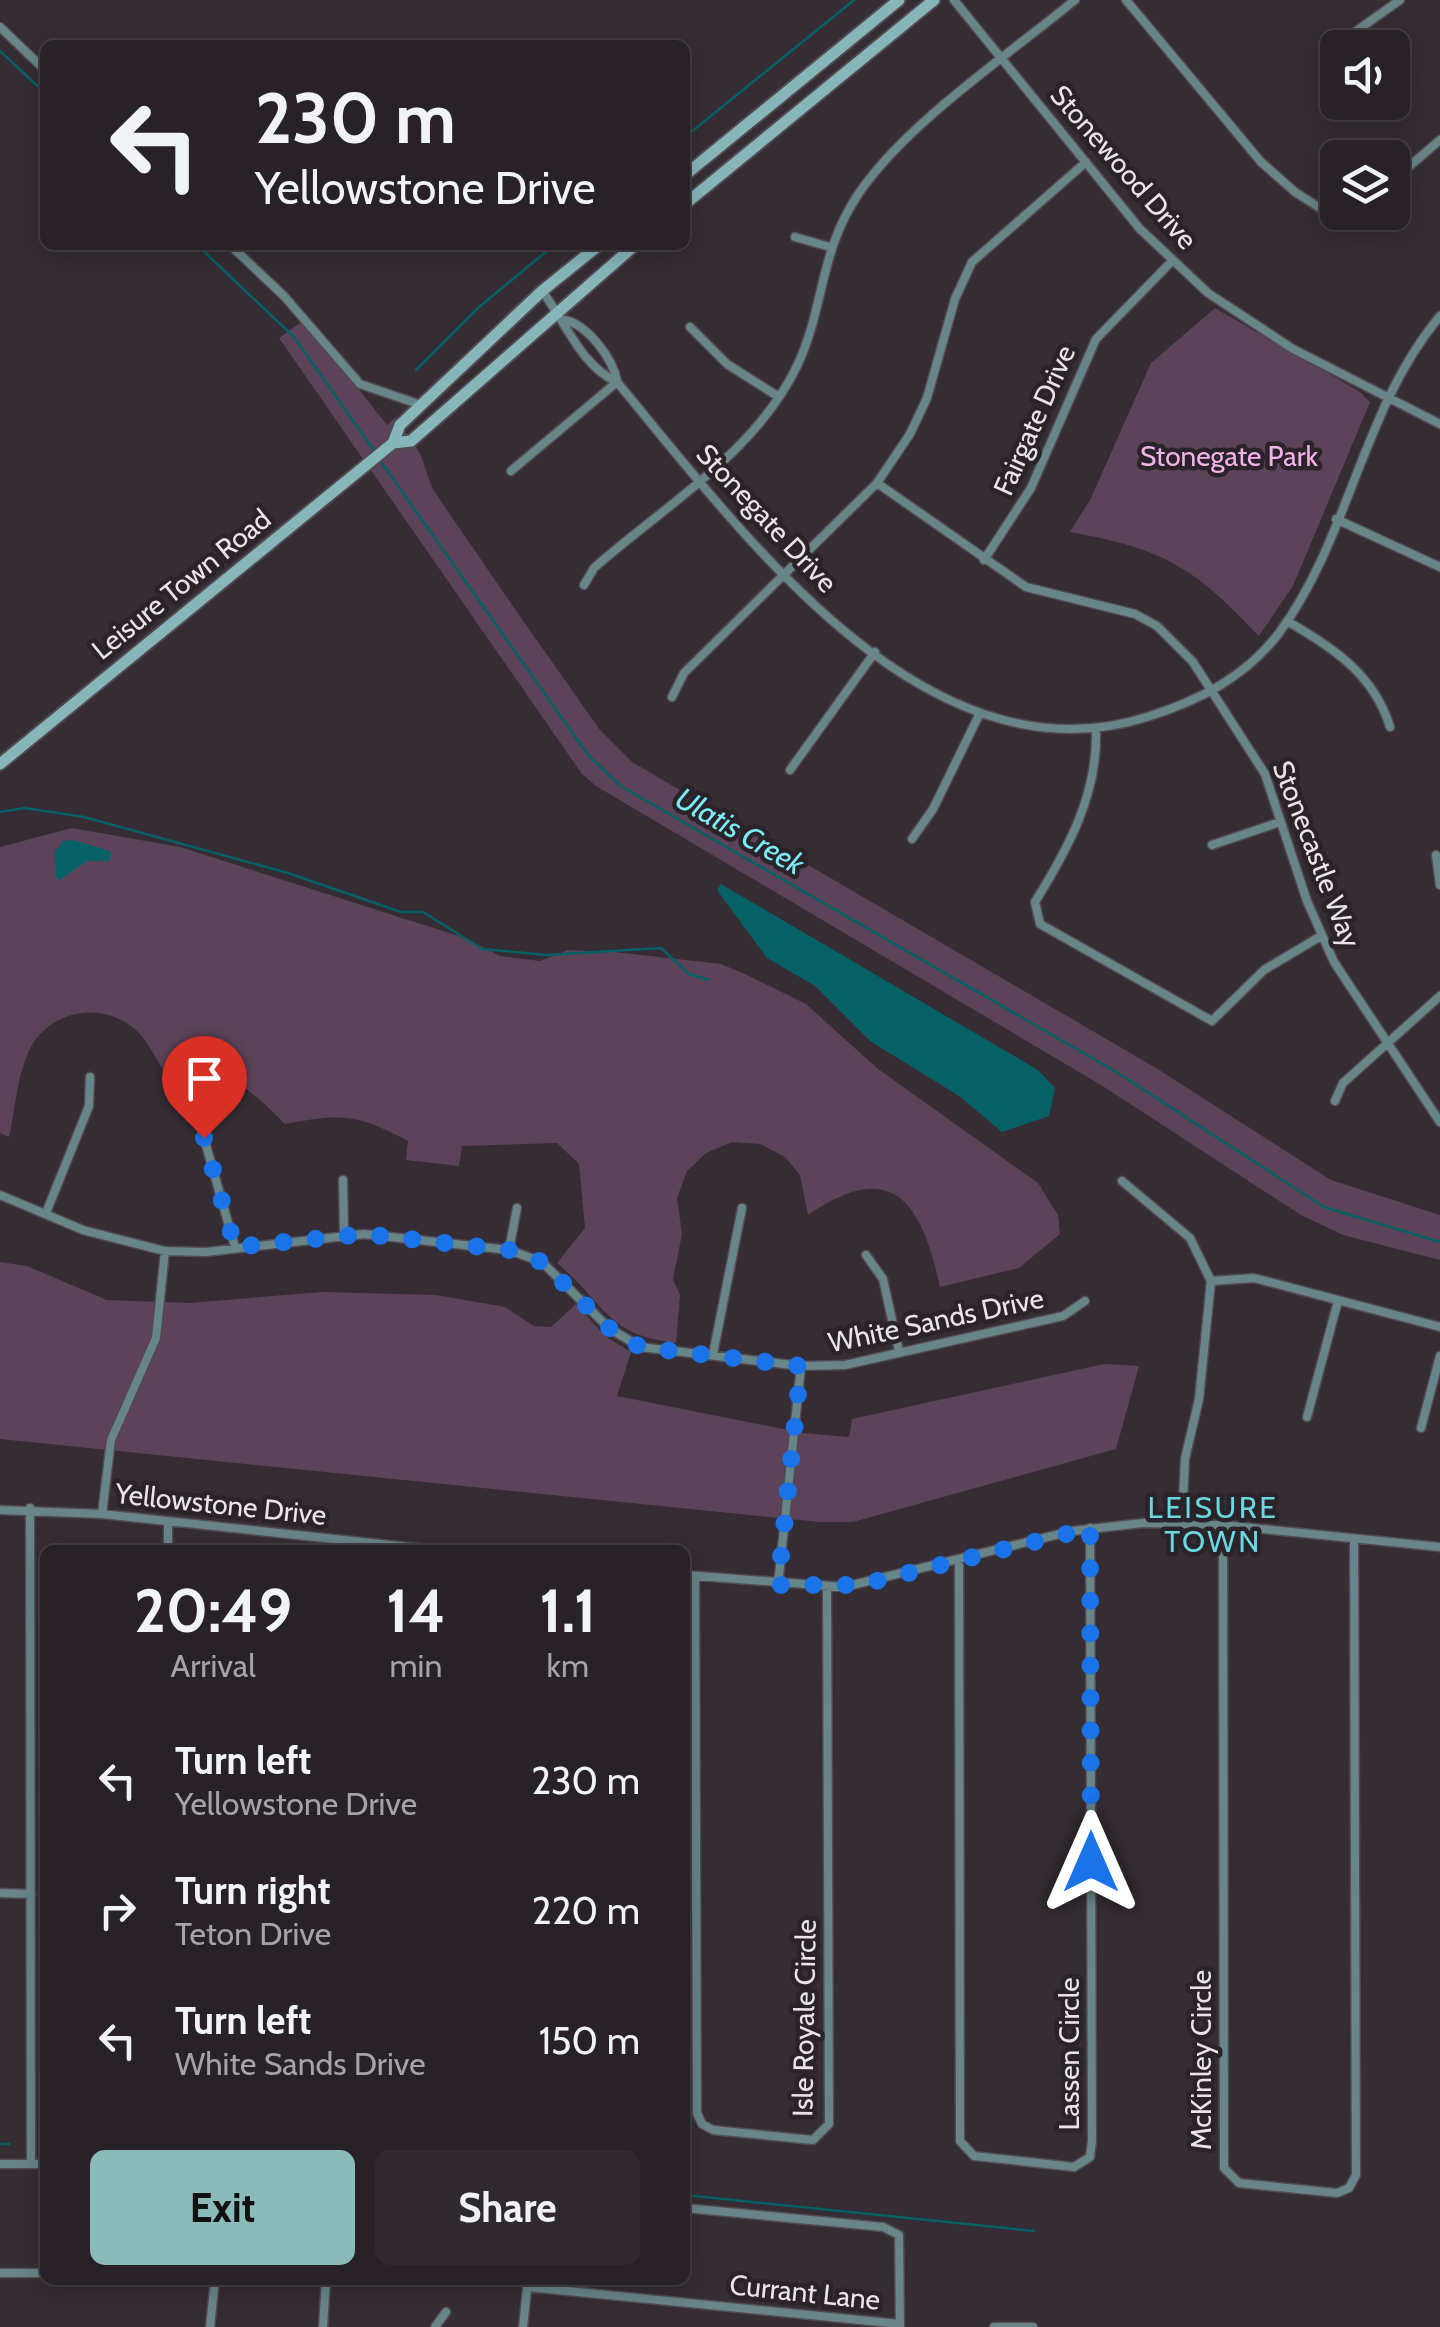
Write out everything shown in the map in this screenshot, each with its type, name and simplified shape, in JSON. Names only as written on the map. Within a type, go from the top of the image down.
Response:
[{"type":"main road","points":[[690,171],[899,0]]},
{"type":"main road","points":[[690,200],[934,0]]},
{"type":"main road","name":"Leisure Town Road","points":[[394,443],[400,424],[593,250]]},
{"type":"main road","name":"Leisure Town Road","points":[[0,764],[394,443],[411,440],[560,315],[629,250]]},
{"type":"street","name":"Stonewood Drive","points":[[954,0],[1140,229],[1172,260],[1247,320],[1440,424]]},
{"type":"street","points":[[584,585],[594,568],[754,431],[779,397],[808,338],[830,247],[854,202],[886,159],[1075,0]]},
{"type":"street","points":[[1126,0],[1276,175],[1320,206]]},
{"type":"street","points":[[1358,30],[1400,0]]},
{"type":"street","points":[[0,27],[40,65]]},
{"type":"street","points":[[1410,166],[1440,140]]},
{"type":"street","points":[[672,698],[684,673],[877,483],[910,434],[926,398],[955,299],[972,262],[1086,162]]},
{"type":"street","points":[[796,238],[830,247]]},
{"type":"street","points":[[235,250],[298,311],[360,384],[420,405]]},
{"type":"street","name":"Fairgate Drive","points":[[984,560],[1030,488],[1096,338],[1172,260]]},
{"type":"street","name":"Stonegate Drive","points":[[542,292],[590,361],[602,375],[617,382],[782,575],[875,652],[952,702],[980,713],[1015,725],[1096,730],[1175,708],[1213,690],[1256,658],[1288,621],[1388,396],[1440,316]]},
{"type":"street","name":"Stonegate Drive","points":[[560,315],[577,322],[614,366],[617,382]]},
{"type":"street","points":[[690,328],[726,364],[779,397]]},
{"type":"street","points":[[511,471],[617,382]]},
{"type":"street","name":"Stonecastle Way","points":[[877,483],[1026,587],[1112,605],[1157,626],[1213,690],[1264,774],[1321,936],[1440,1122]]},
{"type":"street","points":[[1336,519],[1440,567]]},
{"type":"street","points":[[1288,621],[1361,673],[1379,698],[1390,727]]},
{"type":"street","points":[[790,770],[875,652]]},
{"type":"street","points":[[912,840],[980,713]]},
{"type":"street","points":[[1096,730],[1089,792],[1078,825],[1034,904],[1040,924],[1212,1021],[1264,970],[1321,936]]},
{"type":"street","points":[[1212,845],[1280,822]]},
{"type":"street","points":[[1436,855],[1440,885]]},
{"type":"street","points":[[1335,1101],[1344,1083],[1440,996]]},
{"type":"street","points":[[46,1212],[89,1106],[90,1076]]},
{"type":"street","points":[[204,1138],[235,1247]]},
{"type":"street","points":[[343,1180],[344,1234]]},
{"type":"street","points":[[1122,1181],[1190,1238],[1210,1281],[1198,1399],[1185,1459],[1182,1522]]},
{"type":"street","name":"White Sands Drive","points":[[0,1195],[102,1236],[165,1251],[344,1234],[509,1250],[542,1262],[626,1341],[640,1347],[801,1366],[845,1365],[1063,1316],[1085,1300]]},
{"type":"street","points":[[509,1250],[517,1208]]},
{"type":"street","points":[[713,1354],[742,1208]]},
{"type":"street","points":[[102,1514],[110,1440],[156,1338],[165,1251]]},
{"type":"street","points":[[866,1254],[883,1280],[898,1352]]},
{"type":"street","points":[[1210,1281],[1254,1278],[1440,1327]]},
{"type":"street","points":[[1307,1417],[1338,1301]]},
{"type":"street","points":[[1420,1428],[1440,1356]]},
{"type":"street","points":[[778,1585],[801,1366]]},
{"type":"street","points":[[30,1508],[31,2163]]},
{"type":"street","name":"Yellowstone Drive","points":[[0,1510],[30,1508],[102,1514],[386,1545]]},
{"type":"street","points":[[168,1522],[168,1545]]},
{"type":"street","points":[[690,1575],[828,1588],[860,1585],[1090,1528],[1182,1522],[1440,1547]]},
{"type":"street","name":"McKinley Circle","points":[[1222,1524],[1226,2180],[1337,2194],[1350,2188]]},
{"type":"street","name":"Lassen Circle","points":[[959,1560],[962,2152],[1074,2167],[1084,2164],[1092,2141],[1090,1528]]},
{"type":"street","points":[[300,1536],[300,1545]]},
{"type":"street","points":[[1354,1539],[1356,2175],[1350,2188],[1356,2197]]},
{"type":"street","points":[[693,2131],[702,2124],[696,2113],[696,1576]]},
{"type":"street","name":"Isle Royale Circle","points":[[702,2124],[713,2130],[808,2140],[827,2129],[828,1588]]},
{"type":"street","points":[[0,1893],[31,1894]]},
{"type":"street","points":[[820,2136],[829,2146]]},
{"type":"street","points":[[0,2164],[40,2164]]},
{"type":"street","points":[[1084,2164],[1092,2173]]},
{"type":"street","points":[[690,2208],[883,2227],[899,2235],[900,2326]]},
{"type":"street","points":[[0,2273],[40,2273]]},
{"type":"street","points":[[210,2327],[214,2285]]},
{"type":"street","points":[[324,2327],[326,2285]]},
{"type":"street","points":[[523,2327],[528,2285]]},
{"type":"street","name":"Currant Lane","points":[[545,2285],[900,2326]]},
{"type":"street","points":[[436,2327],[446,2312]]},
{"type":"street","points":[[994,2327],[1033,2327]]},
{"type":"green space","name":"Stonegate Park","points":[[1215,308],[1360,392],[1370,402],[1293,586],[1259,636],[1215,593],[1175,564],[1130,546],[1070,532],[1091,498],[1151,363]]},
{"type":"green space","points":[[304,320],[387,425],[395,418],[420,453],[432,488],[512,605],[600,730],[632,762],[1156,1068],[1331,1180],[1440,1215],[1440,1260],[1343,1235],[1301,1215],[1101,1085],[596,786],[582,774],[279,338]]},
{"type":"green space","points":[[72,828],[180,847],[465,938],[500,956],[540,961],[568,950],[721,964],[806,1004],[878,1069],[1038,1183],[1058,1215],[1060,1234],[1019,1268],[940,1287],[924,1232],[900,1198],[883,1190],[862,1190],[808,1215],[800,1175],[785,1157],[760,1144],[732,1142],[706,1153],[687,1171],[677,1198],[682,1234],[673,1279],[680,1295],[676,1343],[653,1339],[621,1325],[557,1263],[585,1228],[579,1164],[557,1143],[462,1146],[459,1166],[406,1160],[408,1141],[376,1125],[335,1117],[285,1124],[256,1096],[232,1081],[164,1071],[138,1032],[109,1015],[93,1013],[62,1018],[37,1038],[21,1072],[9,1137],[0,1133],[0,847]]},
{"type":"green space","points":[[0,1262],[27,1266],[107,1300],[189,1303],[322,1292],[436,1295],[505,1307],[534,1326],[551,1327],[576,1304],[606,1337],[631,1352],[617,1396],[803,1433],[849,1437],[852,1419],[1104,1364],[1139,1366],[1116,1449],[853,1522],[819,1522],[0,1439]]},
{"type":"water","points":[[73,840],[110,851],[111,856],[109,861],[87,861],[60,880],[56,877],[55,851],[63,841]]},
{"type":"water","points":[[721,884],[1038,1070],[1055,1088],[1049,1116],[1002,1132],[959,1096],[870,1041],[815,986],[767,958],[717,890]]},
{"type":"waterway","points":[[690,133],[854,0]]},
{"type":"waterway","name":"Ulatis Creek","points":[[0,51],[40,88]]},
{"type":"waterway","name":"Ulatis Creek","points":[[202,250],[294,337],[375,452]]},
{"type":"waterway","points":[[416,370],[478,308],[548,250]]},
{"type":"waterway","name":"Ulatis Creek","points":[[379,459],[588,755],[619,785],[1118,1073],[1324,1207],[1440,1242]]},
{"type":"waterway","points":[[0,812],[25,808],[84,817],[288,873],[401,912],[423,912],[482,949],[547,955],[661,948],[689,974],[709,980]]},
{"type":"waterway","points":[[0,2144],[9,2144]]},
{"type":"waterway","points":[[690,2196],[1034,2231]]},
{"type":"district","name":"LEISURE TOWN","points":[[1213,1524]]},
{"type":"route","points":[[204,1138],[235,1247],[364,1234],[509,1250],[542,1262],[592,1314],[640,1347],[801,1366],[778,1585],[860,1585],[1090,1528],[1091,1862]]}]
